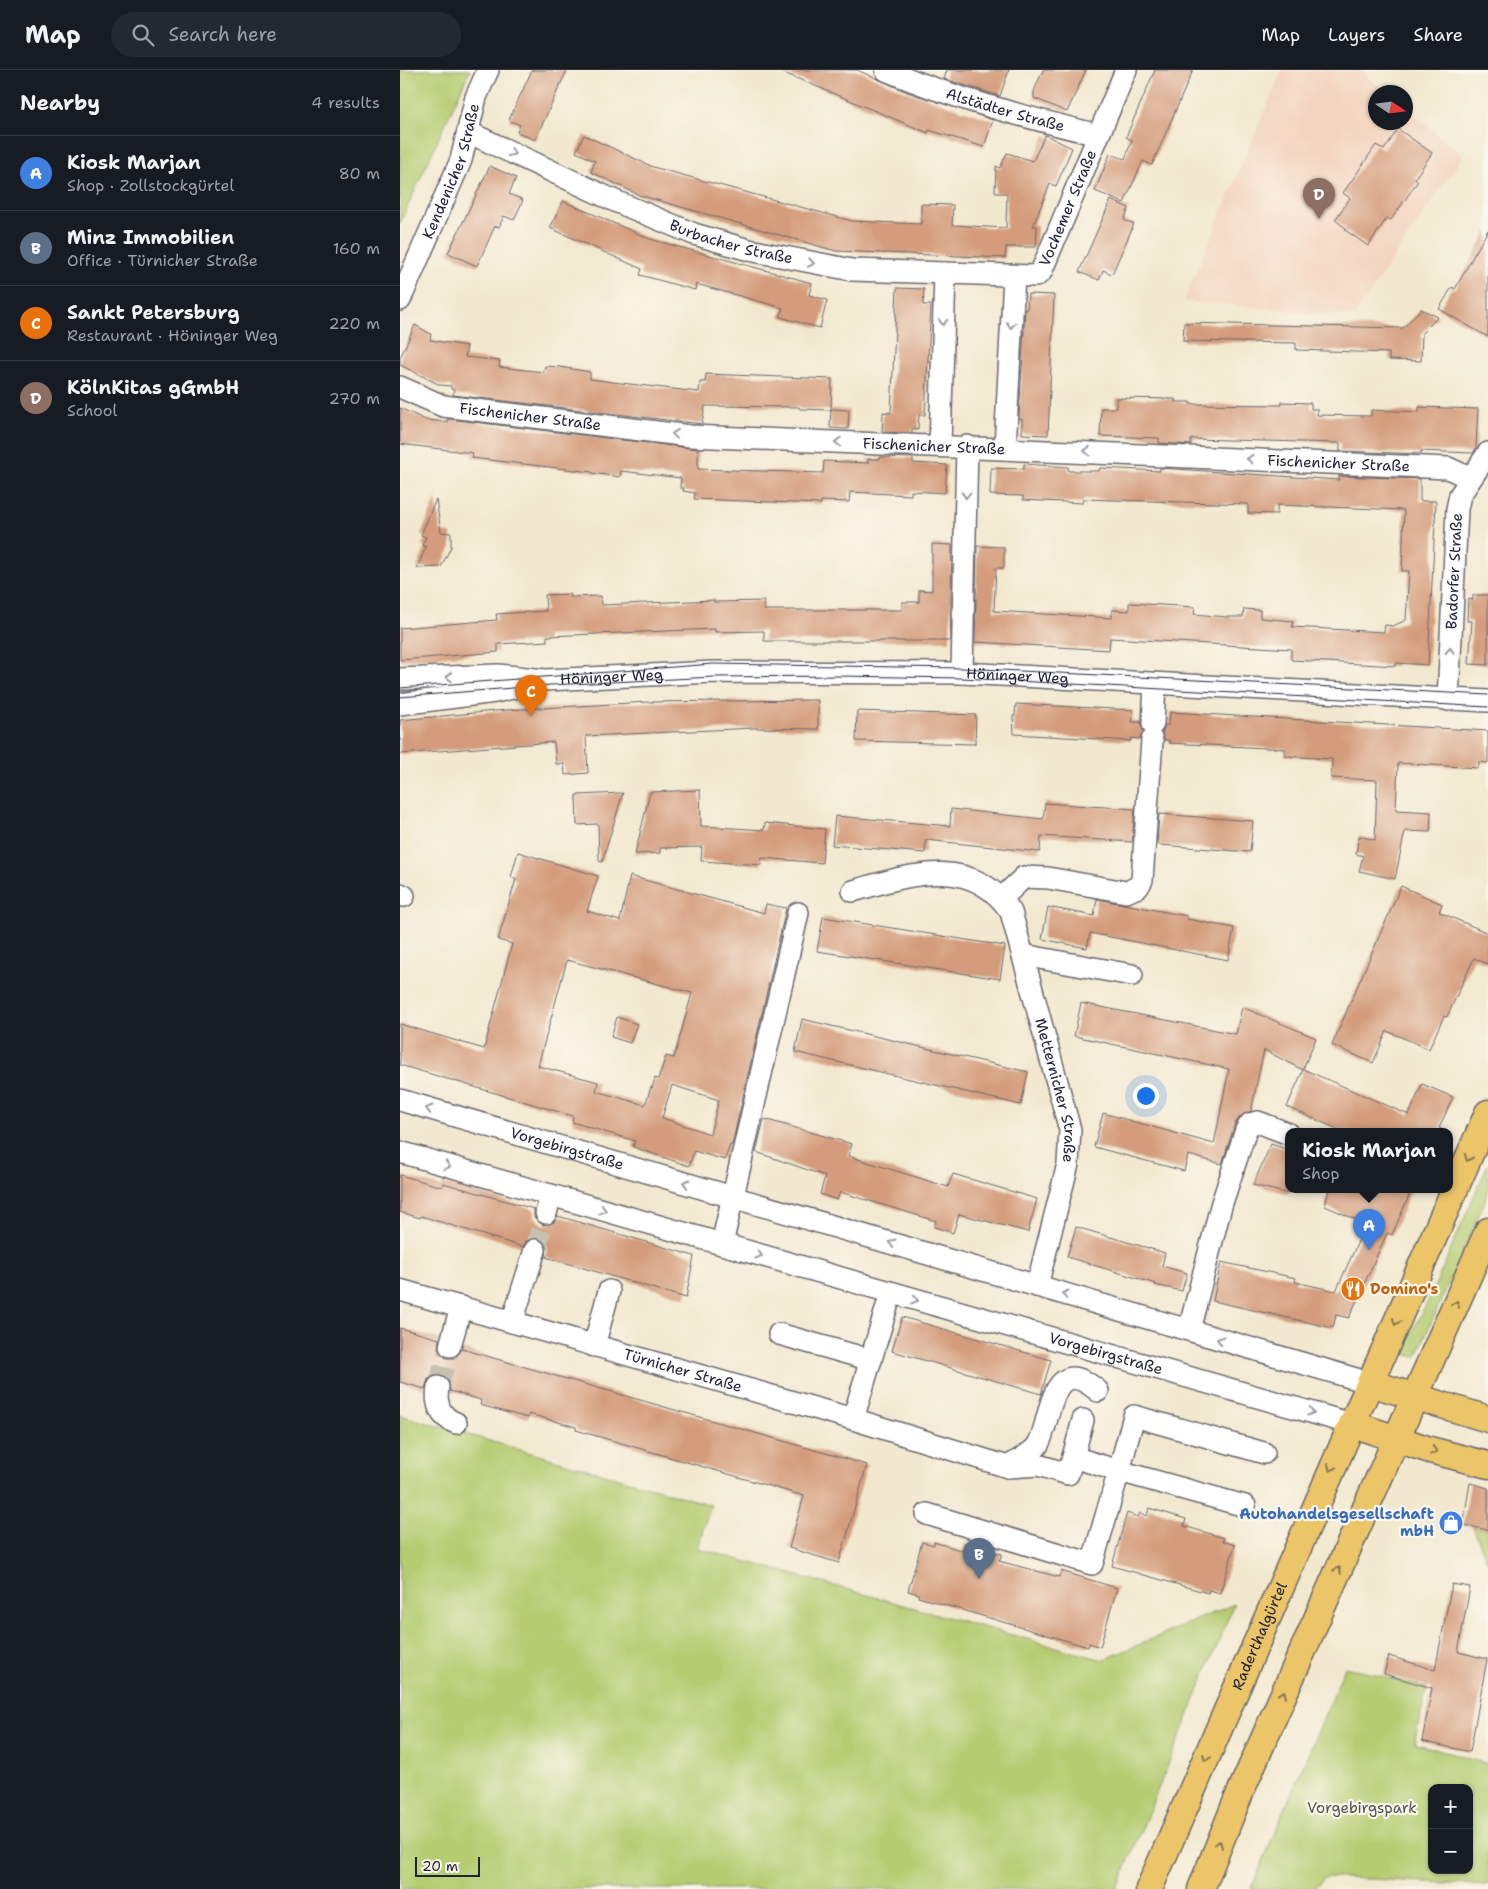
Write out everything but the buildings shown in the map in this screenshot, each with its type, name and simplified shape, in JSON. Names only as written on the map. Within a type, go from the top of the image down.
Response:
[{"type":"main road","name":"Raderthalgürtel","points":[[1153,1886],[1488,1113]]},
{"type":"main road","points":[[1201,1889],[1240,1793],[1488,1231]]},
{"type":"main road","name":"Vorgebirgstraße","points":[[1370,1383],[1488,1419]]},
{"type":"main road","name":"Vorgebirgstraße","points":[[1352,1424],[1396,1439],[1488,1465]]},
{"type":"street","name":"Kendenicher Straße","points":[[400,300],[461,160],[476,97],[488,70]]},
{"type":"street","name":"Alstädter Straße","points":[[886,70],[944,94],[1016,115],[1098,135]]},
{"type":"street","name":"Vochemer Straße","points":[[1014,276],[1036,276],[1041,272],[1126,70]]},
{"type":"street","name":"Burbacher Straße","points":[[468,132],[614,201],[694,234],[749,250],[852,270],[1014,276]]},
{"type":"street","points":[[940,446],[945,273]]},
{"type":"street","points":[[1005,448],[1014,276]]},
{"type":"street","name":"Fischenicher Straße","points":[[400,388],[443,406],[690,436],[967,446],[1448,468],[1461,474],[1469,481]]},
{"type":"street","points":[[962,674],[967,446]]},
{"type":"street","name":"Badorfer Straße","points":[[1448,700],[1457,509],[1460,495],[1488,453]]},
{"type":"street","name":"Höninger Weg","points":[[400,679],[498,675],[545,680],[713,672],[962,674],[1488,701]]},
{"type":"street","name":"Höninger Weg","points":[[400,704],[495,692],[545,680]]},
{"type":"street","points":[[1002,898],[1024,877],[1048,878],[1126,892],[1138,887],[1142,880],[1155,684]]},
{"type":"street","name":"Metternicher Straße","points":[[853,891],[908,876],[946,873],[980,880],[1002,898],[1011,912],[1070,1130],[1068,1164],[1036,1286]]},
{"type":"street","points":[[722,1244],[798,913]]},
{"type":"street","points":[[1023,955],[1132,975]]},
{"type":"street","name":"Vorgebirgstraße","points":[[400,1100],[1370,1383]]},
{"type":"street","points":[[1189,1330],[1221,1206],[1246,1130],[1250,1124],[1258,1122],[1285,1132]]},
{"type":"street","name":"Vorgebirgstraße","points":[[400,1152],[549,1204],[722,1244],[1352,1424]]},
{"type":"street","points":[[512,1322],[535,1250]]},
{"type":"street","name":"Türnicher Straße","points":[[400,1290],[853,1419],[1008,1467]]},
{"type":"street","points":[[594,1346],[610,1291]]},
{"type":"street","points":[[853,1419],[892,1293]]},
{"type":"street","points":[[450,1346],[461,1307]]},
{"type":"street","points":[[779,1334],[871,1360]]},
{"type":"street","points":[[1008,1467],[1037,1446],[1053,1394],[1061,1385],[1076,1378],[1086,1381],[1098,1391]]},
{"type":"street","points":[[438,1388],[437,1402],[444,1417],[456,1423]]},
{"type":"street","points":[[927,1514],[1092,1564],[1134,1416],[1264,1453]]},
{"type":"street","points":[[1008,1467],[1038,1465],[1068,1474],[1083,1420]]},
{"type":"street","points":[[1073,1457],[1245,1506]]},
{"type":"shaded area","points":[[1282,70],[1359,70],[1377,85],[1368,85],[1368,130],[1413,130],[1413,114],[1463,156],[1354,316],[1184,301]]},
{"type":"green space","points":[[400,70],[470,70],[400,223]]},
{"type":"green space","points":[[1488,1164],[1488,1194],[1416,1357],[1401,1353],[1430,1297]]},
{"type":"green space","points":[[400,1415],[711,1505],[697,1548],[1103,1660],[1234,1604],[1117,1889],[400,1889]]},
{"type":"green space","points":[[1473,1527],[1488,1530],[1488,1563]]},
{"type":"green space","name":"Vorgebirgspark","points":[[1345,1667],[1427,1688],[1414,1743],[1488,1764],[1488,1885],[1326,1877],[1312,1889],[1251,1889]]},
{"type":"tunnel","points":[[535,1250],[546,1213]]},
{"type":"tunnel","points":[[438,1387],[450,1346]]},
{"type":"tram line","points":[[400,688],[713,664],[962,668],[1488,695]]},
{"type":"tram line","points":[[400,697],[550,685],[714,677],[838,676],[962,678],[1488,707]]},
{"type":"place","name":"KölnKitas gGmbH","points":[[1319,219]]},
{"type":"place","name":"Sankt Petersburg","points":[[531,716]]},
{"type":"place","name":"Kiosk Marjan","points":[[1369,1250]]},
{"type":"place","name":"Domino's","points":[[1353,1289]]},
{"type":"place","name":"Autohandelsgesellschaft mbH","points":[[1451,1523]]},
{"type":"place","name":"Minz Immobilien","points":[[979,1579]]}]
